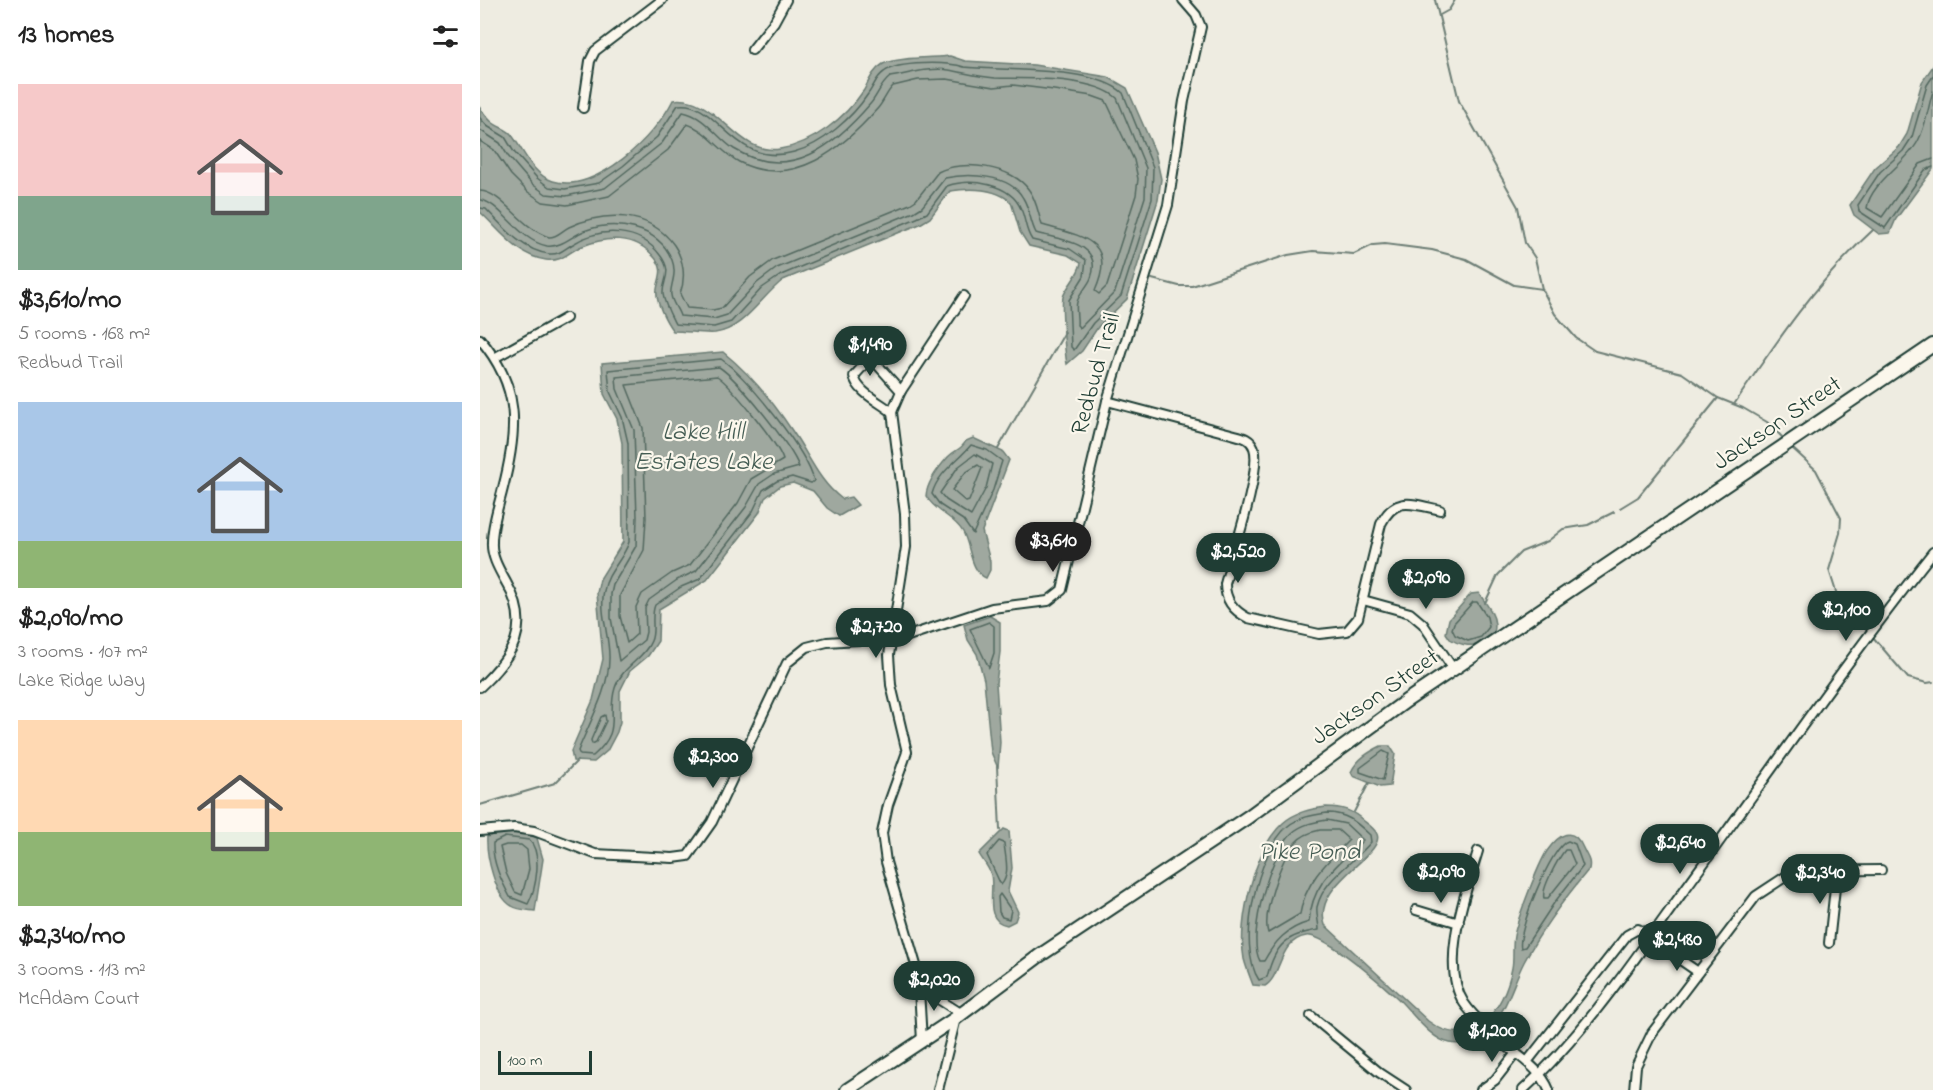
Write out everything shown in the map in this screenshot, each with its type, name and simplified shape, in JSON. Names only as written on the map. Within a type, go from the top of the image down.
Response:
[{"type":"main road","name":"Jackson Street","points":[[847,1090],[959,1016],[1039,956],[1238,823],[1351,739],[1933,345]]},
{"type":"street","points":[[583,108],[590,61],[595,51],[662,0]]},
{"type":"street","points":[[752,50],[774,22],[786,0]]},
{"type":"street","name":"Redbud Trail","points":[[480,831],[514,828],[534,831],[595,854],[688,856],[712,822],[786,663],[807,647],[827,642],[893,639],[992,608],[1048,601],[1062,590],[1107,401],[1168,205],[1184,100],[1201,27],[1196,15],[1183,0]]},
{"type":"street","points":[[922,1041],[921,988],[883,845],[884,819],[907,752],[891,685],[889,655],[906,547],[905,514],[892,412],[902,391],[964,296]]},
{"type":"street","points":[[496,357],[566,318]]},
{"type":"street","points":[[480,339],[496,357],[507,387],[515,428],[493,530],[492,548],[500,572],[515,600],[519,624],[513,647],[500,666],[480,687]]},
{"type":"street","points":[[892,412],[867,394],[855,382],[854,376],[866,364],[875,362],[902,391]]},
{"type":"street","points":[[1107,401],[1235,435],[1251,442],[1254,449],[1254,471],[1225,584],[1228,600],[1240,614],[1319,634],[1338,634],[1353,627],[1363,600],[1381,524],[1387,510],[1396,505],[1412,504],[1440,510]]},
{"type":"street","points":[[1523,1090],[1541,1074],[1592,1015],[1652,936],[1870,631],[1933,552]]},
{"type":"street","points":[[1363,600],[1410,613],[1423,624],[1454,670]]},
{"type":"street","points":[[1478,851],[1459,923],[1454,962],[1457,989],[1475,1018],[1541,1074],[1549,1090]]},
{"type":"street","points":[[1829,943],[1837,869]]},
{"type":"street","points":[[1634,1090],[1636,1066],[1643,1048],[1756,896],[1794,871],[1881,870]]},
{"type":"street","points":[[1416,910],[1459,923]]},
{"type":"street","points":[[1527,1062],[1627,935],[1638,928],[1669,944],[1670,951],[1698,972]]},
{"type":"street","points":[[921,988],[959,1016],[938,1090]]},
{"type":"street","points":[[1311,1016],[1391,1086],[1406,1090]]},
{"type":"street","points":[[1481,1090],[1495,1080],[1516,1053]]},
{"type":"water","points":[[950,56],[965,61],[1034,65],[1108,77],[1127,88],[1155,152],[1161,179],[1158,200],[1127,299],[1098,327],[1082,351],[1067,364],[1063,297],[1081,263],[1068,255],[1029,246],[1020,232],[1011,202],[998,194],[974,189],[950,191],[930,218],[783,280],[743,319],[725,331],[715,333],[673,331],[659,305],[657,289],[660,266],[647,250],[639,245],[630,241],[610,239],[590,243],[560,258],[546,260],[536,258],[518,248],[480,212],[480,108],[492,122],[511,134],[539,173],[553,181],[570,183],[588,179],[623,159],[653,129],[673,100],[689,101],[702,106],[738,135],[764,149],[780,149],[805,141],[828,128],[857,100],[874,72],[883,64],[906,59]]},
{"type":"water","points":[[1933,66],[1933,169],[1896,219],[1890,233],[1879,234],[1854,215],[1850,205],[1875,168],[1899,147],[1907,134],[1922,82]]},
{"type":"water","name":"Lake Hill Estates Lake","points":[[723,352],[752,379],[769,399],[827,485],[842,499],[851,497],[858,505],[839,516],[827,508],[813,491],[793,483],[780,486],[765,498],[759,513],[707,580],[659,609],[658,641],[648,656],[630,671],[620,691],[620,722],[607,751],[594,762],[573,761],[571,751],[593,700],[603,659],[597,593],[600,579],[623,542],[622,443],[617,419],[604,394],[602,363]]},
{"type":"water","points":[[973,438],[1003,452],[1009,460],[982,531],[990,561],[990,570],[986,578],[981,575],[974,564],[963,532],[926,496],[931,480],[941,465],[966,441]]},
{"type":"water","points":[[1479,593],[1491,612],[1495,624],[1494,632],[1490,638],[1478,645],[1464,644],[1450,639],[1446,633],[1449,619],[1471,594]]},
{"type":"water","points":[[990,616],[1000,622],[1000,652],[996,683],[1000,742],[998,768],[991,752],[984,680],[977,654],[968,640],[964,625]]},
{"type":"water","points":[[1381,746],[1390,746],[1395,754],[1390,786],[1380,787],[1353,776],[1351,772],[1357,763],[1368,753]]},
{"type":"water","name":"Pike Pond","points":[[1326,807],[1342,809],[1360,817],[1375,830],[1377,842],[1328,896],[1324,910],[1325,925],[1428,1021],[1444,1030],[1459,1033],[1472,1030],[1484,1023],[1502,999],[1512,968],[1516,928],[1533,880],[1547,851],[1556,840],[1566,834],[1575,836],[1579,841],[1588,858],[1589,869],[1538,937],[1500,1015],[1479,1036],[1465,1043],[1455,1044],[1435,1036],[1395,996],[1365,971],[1339,950],[1315,937],[1306,936],[1297,939],[1285,951],[1270,981],[1265,986],[1253,985],[1244,959],[1243,926],[1250,887],[1257,867],[1264,850],[1283,823],[1298,814]]},
{"type":"water","points":[[1004,829],[1009,831],[1012,868],[1008,891],[1018,912],[1015,921],[1007,925],[995,918],[992,912],[991,875],[979,854]]},
{"type":"water","points":[[504,831],[518,831],[537,838],[543,859],[535,911],[512,906],[496,885],[488,854],[487,837]]},
{"type":"waterway","points":[[1435,0],[1459,101],[1518,207],[1525,243],[1535,258],[1542,289],[1555,314],[1576,338],[1595,351],[1682,373],[1718,398],[1743,408],[1767,422],[1783,438]]},
{"type":"waterway","points":[[1440,15],[1449,10],[1455,0]]},
{"type":"waterway","points":[[1735,403],[1816,291],[1873,230]]},
{"type":"waterway","points":[[1152,279],[1179,286],[1192,286],[1288,255],[1313,251],[1354,254],[1373,245],[1385,244],[1432,250],[1466,259],[1514,285],[1542,289]]},
{"type":"waterway","points":[[998,449],[1065,332]]},
{"type":"waterway","points":[[1620,508],[1638,497],[1718,398]]},
{"type":"waterway","points":[[1791,447],[1816,470],[1841,518],[1840,533],[1829,570],[1837,595],[1908,678],[1927,683],[1933,682]]},
{"type":"waterway","points":[[1485,603],[1498,575],[1521,552],[1548,541],[1563,529],[1588,525],[1614,512]]},
{"type":"waterway","points":[[480,805],[555,783],[577,761]]},
{"type":"waterway","points":[[997,766],[1000,830]]},
{"type":"waterway","points":[[1354,812],[1369,783]]}]
